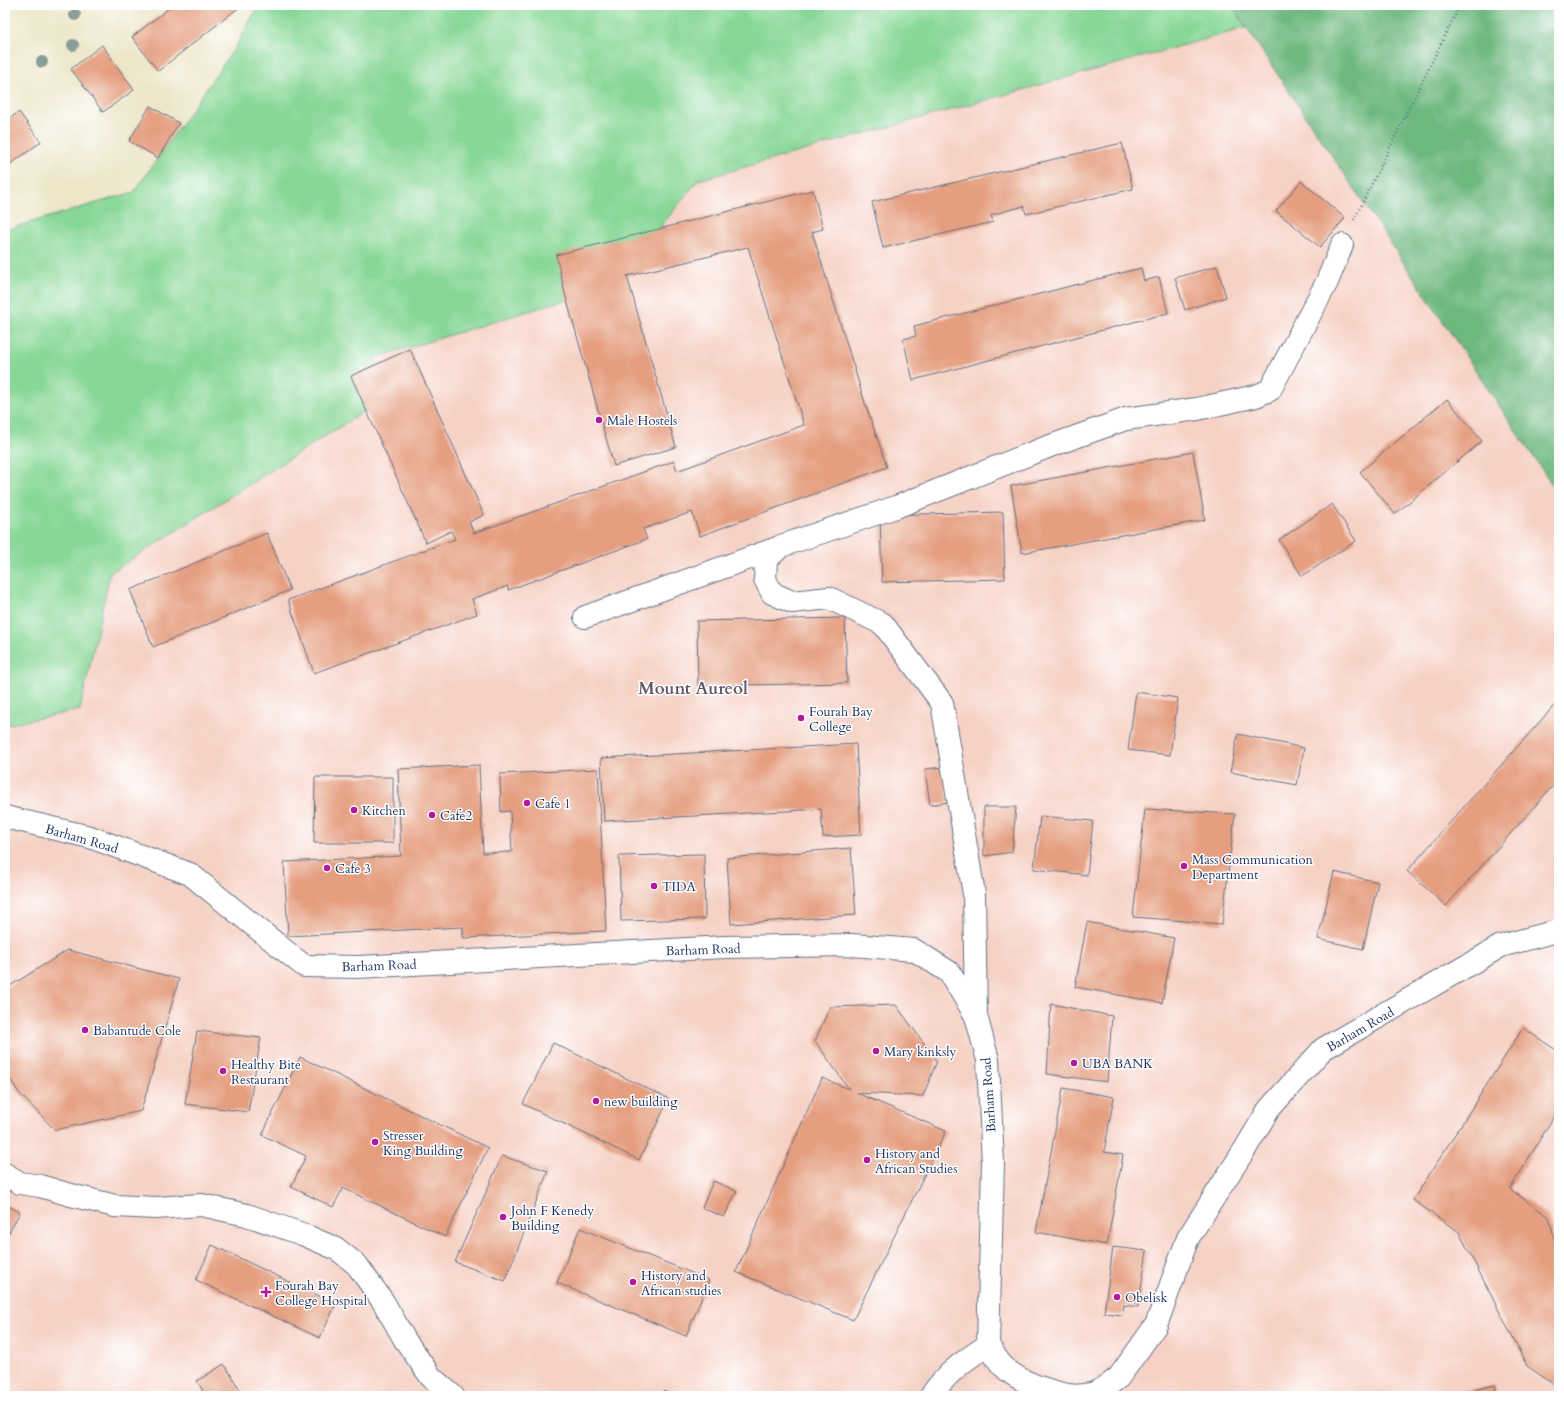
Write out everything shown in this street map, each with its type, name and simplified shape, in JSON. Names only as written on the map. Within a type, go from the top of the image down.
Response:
[{"type":"street","points":[[585,617],[781,546],[896,507],[1050,446],[1126,419],[1197,409],[1256,396],[1270,390],[1327,282],[1342,245]]},
{"type":"street","points":[[781,546],[766,560],[765,579],[772,593],[792,602],[830,598],[883,624],[942,703],[974,894],[976,1016]]},
{"type":"street","name":"Barham Road","points":[[5,818],[90,837],[190,874],[304,966],[358,967],[725,947],[852,945],[914,950],[948,972],[976,1016],[988,1060],[992,1164],[988,1345],[1005,1368],[1027,1382],[1061,1394],[1084,1396],[1106,1387],[1119,1377],[1156,1325],[1188,1238],[1268,1110],[1324,1049],[1502,946],[1556,933]]},
{"type":"street","points":[[5,1174],[20,1183],[40,1186],[115,1206],[156,1208],[201,1205],[247,1215],[302,1234],[337,1249],[357,1265],[384,1303],[405,1340],[430,1377],[453,1396]]},
{"type":"street","points":[[931,1396],[938,1385],[965,1359],[988,1345]]},
{"type":"path","points":[[1342,245],[1460,5]]},
{"type":"shaded area","name":"Fourah Bay College","points":[[1249,27],[1559,457],[1559,1396],[5,1396],[5,725],[80,710],[110,573],[385,398],[375,358],[614,285],[698,180]]},
{"type":"green space","points":[[259,5],[1234,5],[1249,27],[698,180],[614,285],[375,358],[385,398],[110,573],[80,710],[5,725],[5,230],[134,192],[236,46]]},
{"type":"green space","points":[[1231,5],[1559,5],[1559,495]]},
{"type":"building","points":[[173,5],[242,5],[158,71],[132,37]]},
{"type":"building","points":[[102,45],[134,90],[103,112],[71,69]]},
{"type":"building","points":[[150,106],[179,123],[158,158],[129,141]]},
{"type":"building","points":[[19,112],[41,142],[5,168],[5,122]]},
{"type":"building","points":[[1122,143],[1133,189],[1026,214],[1024,206],[991,215],[993,222],[883,248],[872,202]]},
{"type":"building","points":[[1301,181],[1345,218],[1320,247],[1276,211]]},
{"type":"building","points":[[813,190],[823,229],[812,232],[865,403],[887,467],[700,536],[692,512],[643,529],[647,539],[508,590],[508,586],[472,599],[477,614],[314,673],[288,600],[455,539],[451,531],[426,543],[351,376],[410,349],[484,515],[469,522],[474,533],[674,461],[677,471],[804,425],[748,247],[627,276],[676,447],[614,466],[565,294],[556,255]]},
{"type":"building","points":[[1217,266],[1226,297],[1185,310],[1175,278]]},
{"type":"building","points":[[1141,268],[1144,281],[1159,277],[1168,313],[913,380],[903,339],[916,336],[914,326]]},
{"type":"building","points":[[1447,399],[1482,441],[1395,514],[1360,472]]},
{"type":"building","points":[[1193,452],[1205,520],[1022,553],[1011,486]]},
{"type":"building","points":[[1332,504],[1356,541],[1302,576],[1279,540]]},
{"type":"building","points":[[1003,512],[1005,579],[882,582],[880,515]]},
{"type":"building","points":[[267,533],[290,590],[153,647],[130,590]]},
{"type":"building","points":[[845,618],[847,683],[698,686],[697,621]]},
{"type":"building","points":[[1136,692],[1178,698],[1170,755],[1128,750]]},
{"type":"building","points":[[1559,700],[1559,779],[1446,906],[1407,871]]},
{"type":"building","points":[[1238,734],[1304,748],[1297,785],[1230,772]]},
{"type":"building","points":[[856,744],[861,835],[823,837],[821,809],[604,821],[601,758]]},
{"type":"building","points":[[479,765],[483,853],[512,852],[510,811],[501,812],[500,774],[598,769],[606,931],[463,938],[463,927],[288,936],[284,862],[401,856],[398,769]]},
{"type":"building","points":[[944,767],[948,802],[930,805],[925,769]]},
{"type":"building","name":"Kitchen","points":[[315,777],[393,777],[393,843],[314,843]]},
{"type":"building","points":[[984,807],[1016,807],[1012,852],[984,856]]},
{"type":"building","name":"Mass Communication Department","points":[[1145,809],[1235,814],[1222,924],[1133,917]]},
{"type":"building","points":[[1040,816],[1093,821],[1087,875],[1034,869]]},
{"type":"building","points":[[851,848],[856,915],[731,924],[727,858]]},
{"type":"building","points":[[704,854],[705,919],[621,921],[619,856]]},
{"type":"building","points":[[1334,872],[1378,882],[1363,949],[1318,939]]},
{"type":"building","points":[[1087,922],[1174,938],[1162,1003],[1075,987]]},
{"type":"building","name":"Babantude Cole","points":[[68,950],[179,979],[141,1111],[55,1130],[19,1093],[5,1071],[5,989]]},
{"type":"building","points":[[1051,1004],[1112,1016],[1107,1082],[1047,1074]]},
{"type":"building","points":[[896,1005],[937,1061],[923,1096],[857,1093],[946,1131],[853,1320],[736,1272],[822,1078],[849,1089],[815,1041],[830,1007]]},
{"type":"building","points":[[1523,1028],[1559,1052],[1559,1108],[1510,1189],[1549,1217],[1559,1257],[1559,1388],[1527,1366],[1459,1232],[1413,1200]]},
{"type":"building","name":"Healthy Bite Restaurant","points":[[197,1031],[261,1038],[248,1112],[185,1104]]},
{"type":"building","name":"new building","points":[[553,1043],[669,1099],[639,1160],[523,1104]]},
{"type":"building","name":"Stresser King Building","points":[[300,1057],[488,1148],[445,1237],[343,1188],[333,1207],[291,1187],[306,1156],[262,1135]]},
{"type":"building","points":[[1063,1088],[1114,1097],[1104,1152],[1123,1155],[1107,1245],[1036,1232]]},
{"type":"building","name":"John F Kenedy Building","points":[[502,1156],[548,1171],[505,1281],[455,1262]]},
{"type":"building","points":[[713,1181],[737,1191],[724,1217],[702,1208]]},
{"type":"building","points":[[5,1204],[20,1212],[5,1240]]},
{"type":"building","name":"History and African studies","points":[[580,1228],[709,1280],[686,1336],[557,1283]]},
{"type":"building","name":"Fourah Bay College Hospital","points":[[212,1245],[336,1304],[320,1338],[196,1280]]},
{"type":"building","points":[[1113,1247],[1147,1251],[1138,1307],[1124,1305],[1122,1315],[1104,1313]]},
{"type":"building","points":[[224,1364],[244,1396],[206,1396],[197,1381]]},
{"type":"building","points":[[1495,1385],[1497,1396],[1452,1396],[1452,1395]]},
{"type":"building","points":[[663,1391],[676,1396],[661,1396]]},
{"type":"place","name":"Male Hostels","points":[[599,420]]},
{"type":"place","name":"Fourah Bay College","points":[[801,718]]},
{"type":"place","name":"Cafe 1","points":[[527,803]]},
{"type":"place","name":"Kitchen","points":[[354,810]]},
{"type":"place","name":"Cafe2","points":[[432,815]]},
{"type":"place","name":"Mass Communication Department","points":[[1184,866]]},
{"type":"place","name":"Cafe 3","points":[[327,868]]},
{"type":"place","name":"TIDA","points":[[654,886]]},
{"type":"place","name":"Babantude Cole","points":[[85,1030]]},
{"type":"place","name":"Mary kinksly","points":[[876,1051]]},
{"type":"place","name":"UBA BANK","points":[[1074,1063]]},
{"type":"place","name":"Healthy Bite Restaurant","points":[[223,1071]]},
{"type":"place","name":"new building","points":[[596,1101]]},
{"type":"place","name":"Stresser King Building","points":[[375,1142]]},
{"type":"place","name":"History and African Studies","points":[[867,1160]]},
{"type":"place","name":"John F Kenedy Building","points":[[503,1217]]},
{"type":"place","name":"History and African studies","points":[[633,1282]]},
{"type":"place","name":"Fourah Bay College Hospital","points":[[266,1292]]},
{"type":"place","name":"Obelisk","points":[[1117,1297]]},
{"type":"district","name":"Mount Aureol","points":[[693,688]]}]
